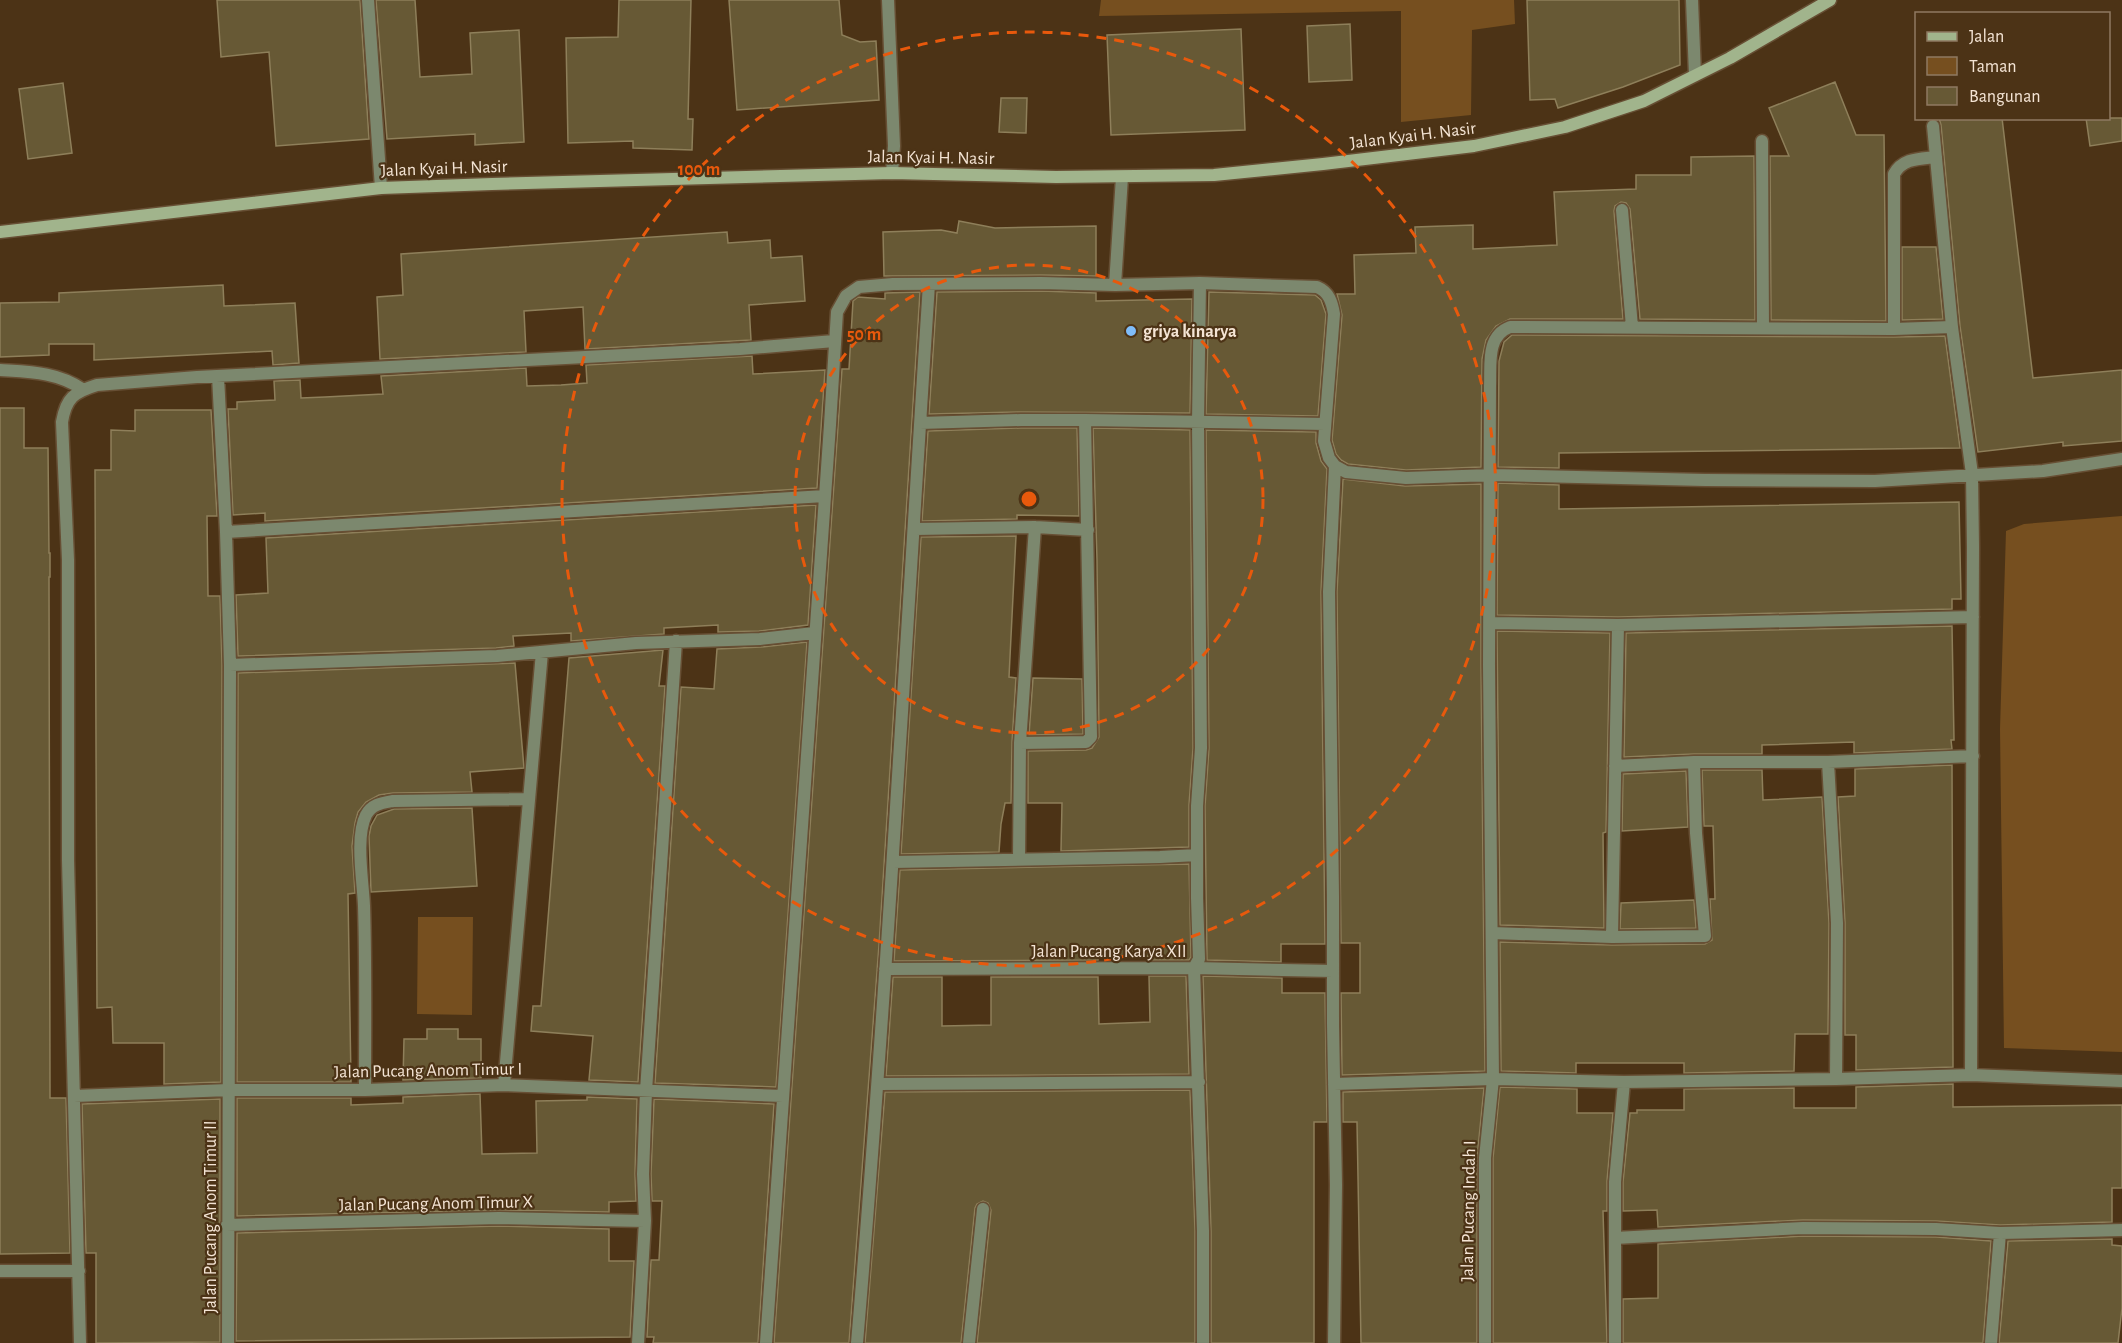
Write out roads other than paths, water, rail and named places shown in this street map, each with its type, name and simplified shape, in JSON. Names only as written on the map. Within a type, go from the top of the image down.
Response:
[{"type":"main road","name":"Jalan Kyai H. Nasir","points":[[0,232],[381,188],[892,173],[1056,177],[1214,175],[1474,146],[1565,127],[1644,101],[1730,58],[1830,0]]},
{"type":"street","points":[[368,0],[381,188]]},
{"type":"street","points":[[888,0],[894,146],[892,173]]},
{"type":"street","points":[[1692,0],[1695,75]]},
{"type":"street","points":[[1933,126],[1952,327],[1972,474],[1971,1075]]},
{"type":"street","points":[[1762,141],[1763,328]]},
{"type":"street","points":[[1894,329],[1894,174],[1906,161],[1936,157]]},
{"type":"street","points":[[1115,285],[1122,177]]},
{"type":"street","points":[[1622,210],[1632,327]]},
{"type":"street","points":[[766,1343],[834,341],[837,312],[851,291],[859,287],[929,284],[1041,283],[1305,285],[1324,290],[1332,302],[1334,314],[1324,441],[1326,453],[1335,466],[1346,472],[1360,475],[1406,478],[1491,476],[1875,480],[2043,471],[2122,459]]},
{"type":"street","points":[[1200,283],[1198,422],[1201,748],[1197,806],[1199,959],[1194,968],[1199,1082],[1203,1343]]},
{"type":"street","points":[[857,1343],[878,1084],[929,284]]},
{"type":"street","name":"Jalan Pucang Indah I","points":[[1485,1343],[1485,1158],[1493,1079],[1490,623],[1492,352],[1498,334],[1510,327],[1894,329],[1952,327]]},
{"type":"street","points":[[80,1343],[68,860],[68,560],[62,422],[64,406],[82,389],[97,385],[218,376],[740,349],[834,341]]},
{"type":"street","points":[[0,370],[47,374],[64,379],[82,389]]},
{"type":"street","name":"Jalan Pucang Anom Timur II","points":[[218,376],[230,665],[228,1343]]},
{"type":"street","points":[[920,423],[1085,420],[1325,424]]},
{"type":"street","points":[[1020,743],[1086,742],[1091,737],[1085,420]]},
{"type":"street","points":[[1334,1343],[1336,1185],[1329,592],[1335,466]]},
{"type":"street","points":[[226,532],[825,496]]},
{"type":"street","points":[[915,528],[1035,527],[1088,530]]},
{"type":"street","points":[[1020,859],[1020,743],[1035,527]]},
{"type":"street","points":[[1490,623],[1618,625],[1973,617]]},
{"type":"street","points":[[1612,937],[1618,625]]},
{"type":"street","points":[[230,665],[542,652],[636,643],[760,639],[814,633]]},
{"type":"street","points":[[638,1343],[645,1221],[646,1091],[676,641]]},
{"type":"street","points":[[504,1084],[542,652]]},
{"type":"street","points":[[1615,766],[1694,762],[1828,762],[1973,756]]},
{"type":"street","points":[[1492,933],[1612,937],[1705,936],[1697,845],[1694,762]]},
{"type":"street","points":[[1828,762],[1837,923],[1836,1079]]},
{"type":"street","points":[[365,1090],[364,906],[361,840],[367,814],[379,803],[393,801],[529,799]]},
{"type":"street","points":[[893,862],[1197,855]]},
{"type":"street","name":"Jalan Pucang Karya XII","points":[[885,969],[1194,968],[1333,971]]},
{"type":"street","points":[[1334,1083],[1493,1079],[1624,1082],[1971,1075],[2122,1081]]},
{"type":"street","points":[[878,1084],[1199,1082]]},
{"type":"street","points":[[1615,1343],[1615,1182],[1624,1082]]},
{"type":"street","name":"Jalan Pucang Anom Timur I","points":[[74,1096],[229,1090],[365,1090],[504,1084],[783,1096]]},
{"type":"street","points":[[969,1343],[983,1209]]},
{"type":"street","name":"Jalan Pucang Anom Timur X","points":[[227,1225],[499,1218],[645,1221]]},
{"type":"street","points":[[1615,1238],[1803,1228],[1936,1229],[2000,1233],[2122,1230]]},
{"type":"street","points":[[1991,1343],[2000,1233]]},
{"type":"street","points":[[0,1271],[79,1271]]},
{"type":"place","name":"griya kinarya","points":[[1131,331]]}]
